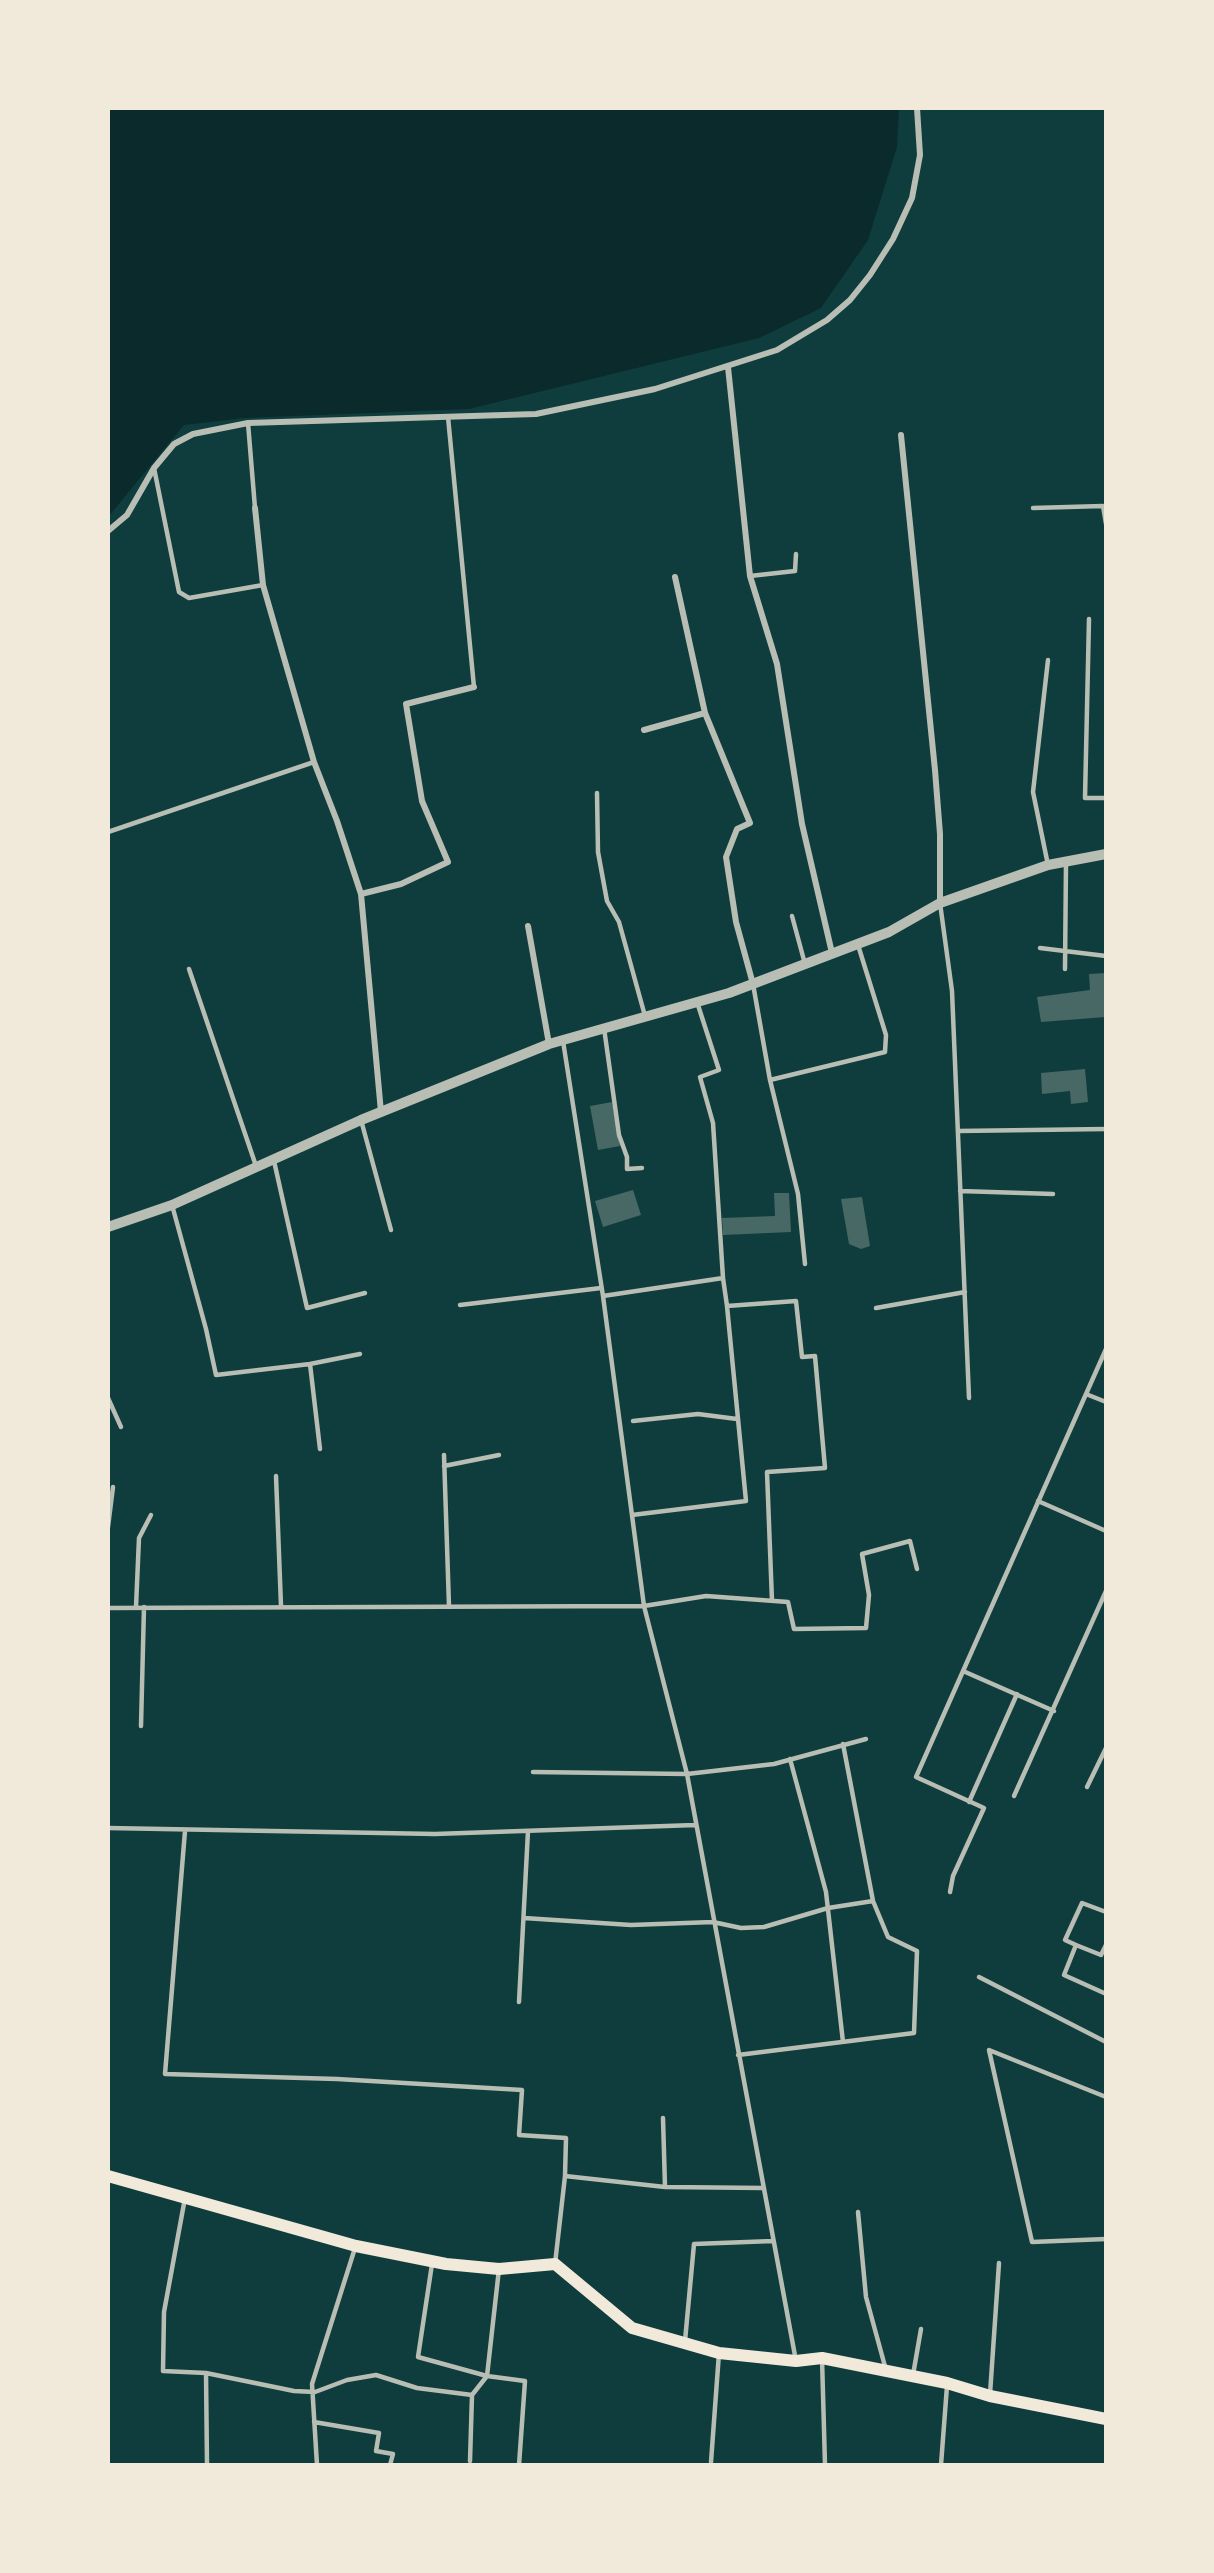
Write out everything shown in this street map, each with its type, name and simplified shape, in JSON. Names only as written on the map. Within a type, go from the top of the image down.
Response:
[{"type":"main road","points":[[108,2176],[356,2246],[433,2261],[499,2269],[555,2264],[632,2328],[719,2353],[796,2361],[822,2358],[886,2373],[947,2383],[990,2396],[1106,2420]]},
{"type":"street","points":[[108,531],[127,515],[154,468],[174,444],[193,434],[248,423],[536,414],[656,389],[777,351],[801,337],[842,307],[870,275],[893,238],[912,198],[920,155],[917,108]]},
{"type":"street","points":[[728,367],[750,576],[777,664],[802,824],[832,952]]},
{"type":"street","points":[[901,435],[935,770],[940,834],[940,903]]},
{"type":"street","points":[[255,508],[263,585],[314,762],[337,821],[361,894],[381,1112]]},
{"type":"street","points":[[675,578],[705,713],[750,823],[737,829],[726,857],[736,921],[753,984]]},
{"type":"street","points":[[361,894],[401,884],[448,862],[422,801],[406,704],[474,687]]},
{"type":"street","points":[[644,730],[705,713]]},
{"type":"street","points":[[108,1227],[172,1205],[257,1169],[361,1120],[549,1044],[753,984],[889,932],[940,903],[1048,865],[1106,854]]},
{"type":"street","points":[[528,926],[549,1044]]},
{"type":"lane","points":[[448,417],[474,687]]},
{"type":"lane","points":[[248,423],[255,508]]},
{"type":"lane","points":[[154,468],[179,592],[189,598],[263,585]]},
{"type":"lane","points":[[1033,508],[1103,506],[1106,524]]},
{"type":"lane","points":[[750,576],[795,571],[796,554]]},
{"type":"lane","points":[[1089,619],[1084,798],[1106,798]]},
{"type":"lane","points":[[1048,660],[1033,792],[1048,865]]},
{"type":"lane","points":[[108,832],[314,762]]},
{"type":"lane","points":[[597,793],[598,852],[607,901],[619,922],[645,1016]]},
{"type":"lane","points":[[1065,969],[1066,862]]},
{"type":"lane","points":[[940,903],[952,991],[969,1398]]},
{"type":"lane","points":[[792,916],[805,964]]},
{"type":"lane","points":[[770,1080],[885,1052],[886,1035],[858,945]]},
{"type":"lane","points":[[1040,948],[1106,956]]},
{"type":"lane","points":[[189,969],[257,1169]]},
{"type":"lane","points":[[753,984],[770,1080],[798,1194],[805,1264]]},
{"type":"lane","points":[[632,1515],[746,1501],[723,1278],[712,1123],[700,1077],[719,1070],[697,1002]]},
{"type":"lane","points":[[604,1028],[619,1135],[627,1157],[627,1169],[642,1168]]},
{"type":"lane","points":[[563,1039],[603,1296],[644,1606],[687,1774],[796,2361]]},
{"type":"lane","points":[[361,1120],[391,1230]]},
{"type":"lane","points":[[958,1131],[1106,1129]]},
{"type":"lane","points":[[274,1161],[307,1308],[365,1293]]},
{"type":"lane","points":[[960,1191],[1053,1194]]},
{"type":"lane","points":[[172,1205],[206,1329],[216,1375],[310,1364],[360,1354]]},
{"type":"lane","points":[[603,1296],[723,1278]]},
{"type":"lane","points":[[460,1305],[601,1288]]},
{"type":"lane","points":[[876,1308],[965,1292]]},
{"type":"lane","points":[[727,1306],[796,1301],[802,1357],[815,1356],[825,1468],[767,1472],[772,1600]]},
{"type":"lane","points":[[950,1892],[953,1875],[984,1808],[916,1777],[1106,1349]]},
{"type":"lane","points":[[310,1364],[320,1449]]},
{"type":"lane","points":[[1086,1394],[1106,1402]]},
{"type":"lane","points":[[108,1398],[121,1427]]},
{"type":"lane","points":[[633,1421],[698,1414],[737,1419]]},
{"type":"lane","points":[[444,1455],[448,1606]]},
{"type":"lane","points":[[444,1466],[499,1455]]},
{"type":"lane","points":[[276,1476],[281,1606]]},
{"type":"lane","points":[[108,1527],[113,1487]]},
{"type":"lane","points":[[1038,1501],[1106,1531]]},
{"type":"lane","points":[[136,1607],[139,1538],[151,1515]]},
{"type":"lane","points":[[108,1608],[644,1606],[706,1596],[788,1602],[794,1629],[866,1628],[869,1595],[862,1554],[910,1541],[916,1569]]},
{"type":"lane","points":[[1014,1796],[1106,1591]]},
{"type":"lane","points":[[141,1726],[144,1607]]},
{"type":"lane","points":[[963,1671],[1054,1711]]},
{"type":"lane","points":[[969,1802],[1017,1694]]},
{"type":"lane","points":[[533,1772],[687,1774],[774,1764],[866,1739]]},
{"type":"lane","points":[[738,2055],[914,2033],[917,1951],[888,1937],[873,1901],[843,1744]]},
{"type":"lane","points":[[1087,1787],[1106,1748]]},
{"type":"lane","points":[[789,1759],[826,1892],[843,2042]]},
{"type":"lane","points":[[108,1828],[435,1834],[695,1825]]},
{"type":"lane","points":[[185,1831],[165,2074],[337,2079],[522,2090],[519,2135],[566,2138],[565,2176],[555,2264]]},
{"type":"lane","points":[[519,2002],[528,1831]]},
{"type":"lane","points":[[524,1918],[631,1926],[713,1922],[741,1928],[764,1927],[828,1908],[873,1901]]},
{"type":"lane","points":[[1106,1912],[1082,1903],[1065,1940],[1101,1955],[1106,1945]]},
{"type":"lane","points":[[1076,1945],[1064,1975],[1104,1993]]},
{"type":"lane","points":[[979,1977],[1106,2042]]},
{"type":"lane","points":[[1106,2097],[989,2050],[1032,2242],[1106,2239]]},
{"type":"lane","points":[[663,2118],[665,2187]]},
{"type":"lane","points":[[565,2176],[665,2187],[763,2188]]},
{"type":"lane","points":[[185,2197],[164,2312],[163,2371],[206,2373],[294,2391],[315,2392],[347,2379],[376,2375],[417,2388],[472,2395]]},
{"type":"lane","points":[[858,2212],[866,2296],[886,2373]]},
{"type":"lane","points":[[685,2344],[694,2244],[773,2241]]},
{"type":"lane","points":[[317,2465],[314,2422],[315,2392],[312,2384],[356,2246]]},
{"type":"lane","points":[[433,2261],[418,2357],[488,2376],[525,2381],[519,2465]]},
{"type":"lane","points":[[990,2396],[999,2263]]},
{"type":"lane","points":[[470,2462],[472,2395],[488,2376],[499,2269]]},
{"type":"lane","points":[[912,2377],[921,2329]]},
{"type":"lane","points":[[711,2462],[719,2353]]},
{"type":"lane","points":[[822,2358],[825,2465]]},
{"type":"lane","points":[[206,2373],[207,2465]]},
{"type":"lane","points":[[941,2465],[947,2383]]},
{"type":"lane","points":[[314,2422],[379,2433],[376,2451],[393,2454],[390,2465]]},
{"type":"water","points":[[108,108],[899,108],[897,147],[868,240],[821,308],[759,338],[469,409],[244,418],[184,425],[108,517]]},
{"type":"building","points":[[1106,973],[1106,1017],[1041,1022],[1037,997],[1090,990],[1089,974]]},
{"type":"building","points":[[1085,1069],[1088,1102],[1071,1104],[1070,1091],[1042,1094],[1041,1073]]},
{"type":"building","points":[[612,1102],[620,1146],[598,1150],[590,1106]]},
{"type":"building","points":[[633,1190],[641,1215],[603,1227],[595,1201]]},
{"type":"building","points":[[774,1193],[789,1193],[791,1232],[723,1235],[722,1218],[775,1216]]},
{"type":"building","points":[[862,1197],[870,1246],[861,1249],[849,1244],[841,1199]]}]
